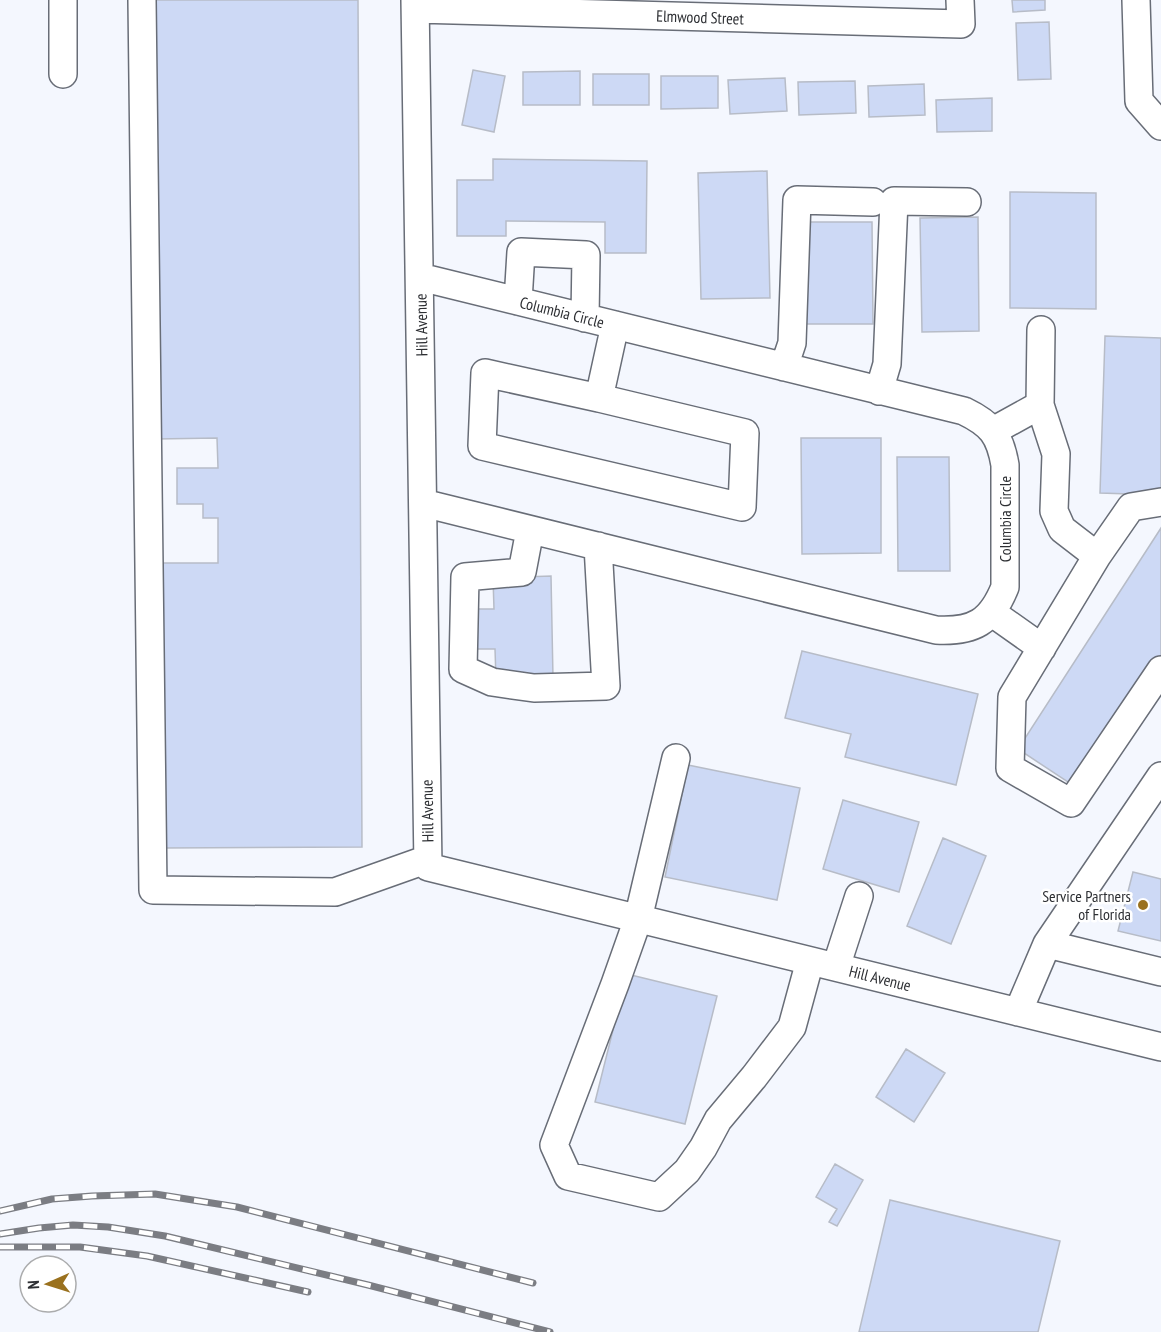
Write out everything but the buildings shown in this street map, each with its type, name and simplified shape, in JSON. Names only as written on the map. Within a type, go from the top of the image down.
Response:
[{"type":"street","points":[[63,0],[63,74]]},
{"type":"street","points":[[142,0],[153,890],[335,892],[428,859]]},
{"type":"street","name":"Elmwood Street","points":[[416,5],[961,24],[960,0]]},
{"type":"street","points":[[1136,0],[1139,101],[1161,126]]},
{"type":"street","name":"Hill Avenue","points":[[416,5],[428,867],[1161,1047]]},
{"type":"street","points":[[784,367],[792,343],[797,200],[873,202]]},
{"type":"street","points":[[879,390],[887,364],[894,201],[967,202]]},
{"type":"street","points":[[518,301],[521,252],[586,255],[585,318]]},
{"type":"street","name":"Columbia Circle","points":[[420,277],[964,411],[980,419],[993,431],[1002,447],[1005,465],[1005,587],[998,604],[987,618],[972,627],[954,631],[936,630],[423,503]]},
{"type":"street","points":[[599,398],[615,325]]},
{"type":"street","points":[[1041,330],[1040,405],[1056,454],[1054,511],[1062,529],[1096,556]]},
{"type":"street","points":[[485,373],[599,398],[746,433],[742,507],[482,446],[485,373]]},
{"type":"street","points":[[993,431],[1040,405]]},
{"type":"street","points":[[1161,502],[1131,507],[1096,556],[1012,697],[1010,768],[1071,803],[1161,670]]},
{"type":"street","points":[[530,530],[522,572],[465,577],[463,669],[492,682],[534,688],[606,686],[598,546]]},
{"type":"street","points":[[424,592],[465,591]]},
{"type":"street","points":[[991,612],[1042,648]]},
{"type":"street","points":[[425,658],[463,662]]},
{"type":"street","points":[[676,758],[638,919],[554,1144],[568,1176],[659,1197],[687,1171],[718,1120],[792,1027],[810,961]]},
{"type":"street","points":[[1018,1012],[1047,944],[1161,776]]},
{"type":"street","points":[[836,967],[859,896]]},
{"type":"street","points":[[1047,944],[1161,972]]},
{"type":"railway","points":[[0,1211],[52,1199],[155,1194],[237,1207],[533,1283]]},
{"type":"railway","points":[[0,1234],[73,1225],[108,1227],[165,1236],[550,1332]]},
{"type":"railway","points":[[0,1247],[80,1247],[147,1256],[308,1292]]},
{"type":"place","name":"Service Partners of Florida","points":[[1143,905]]}]
